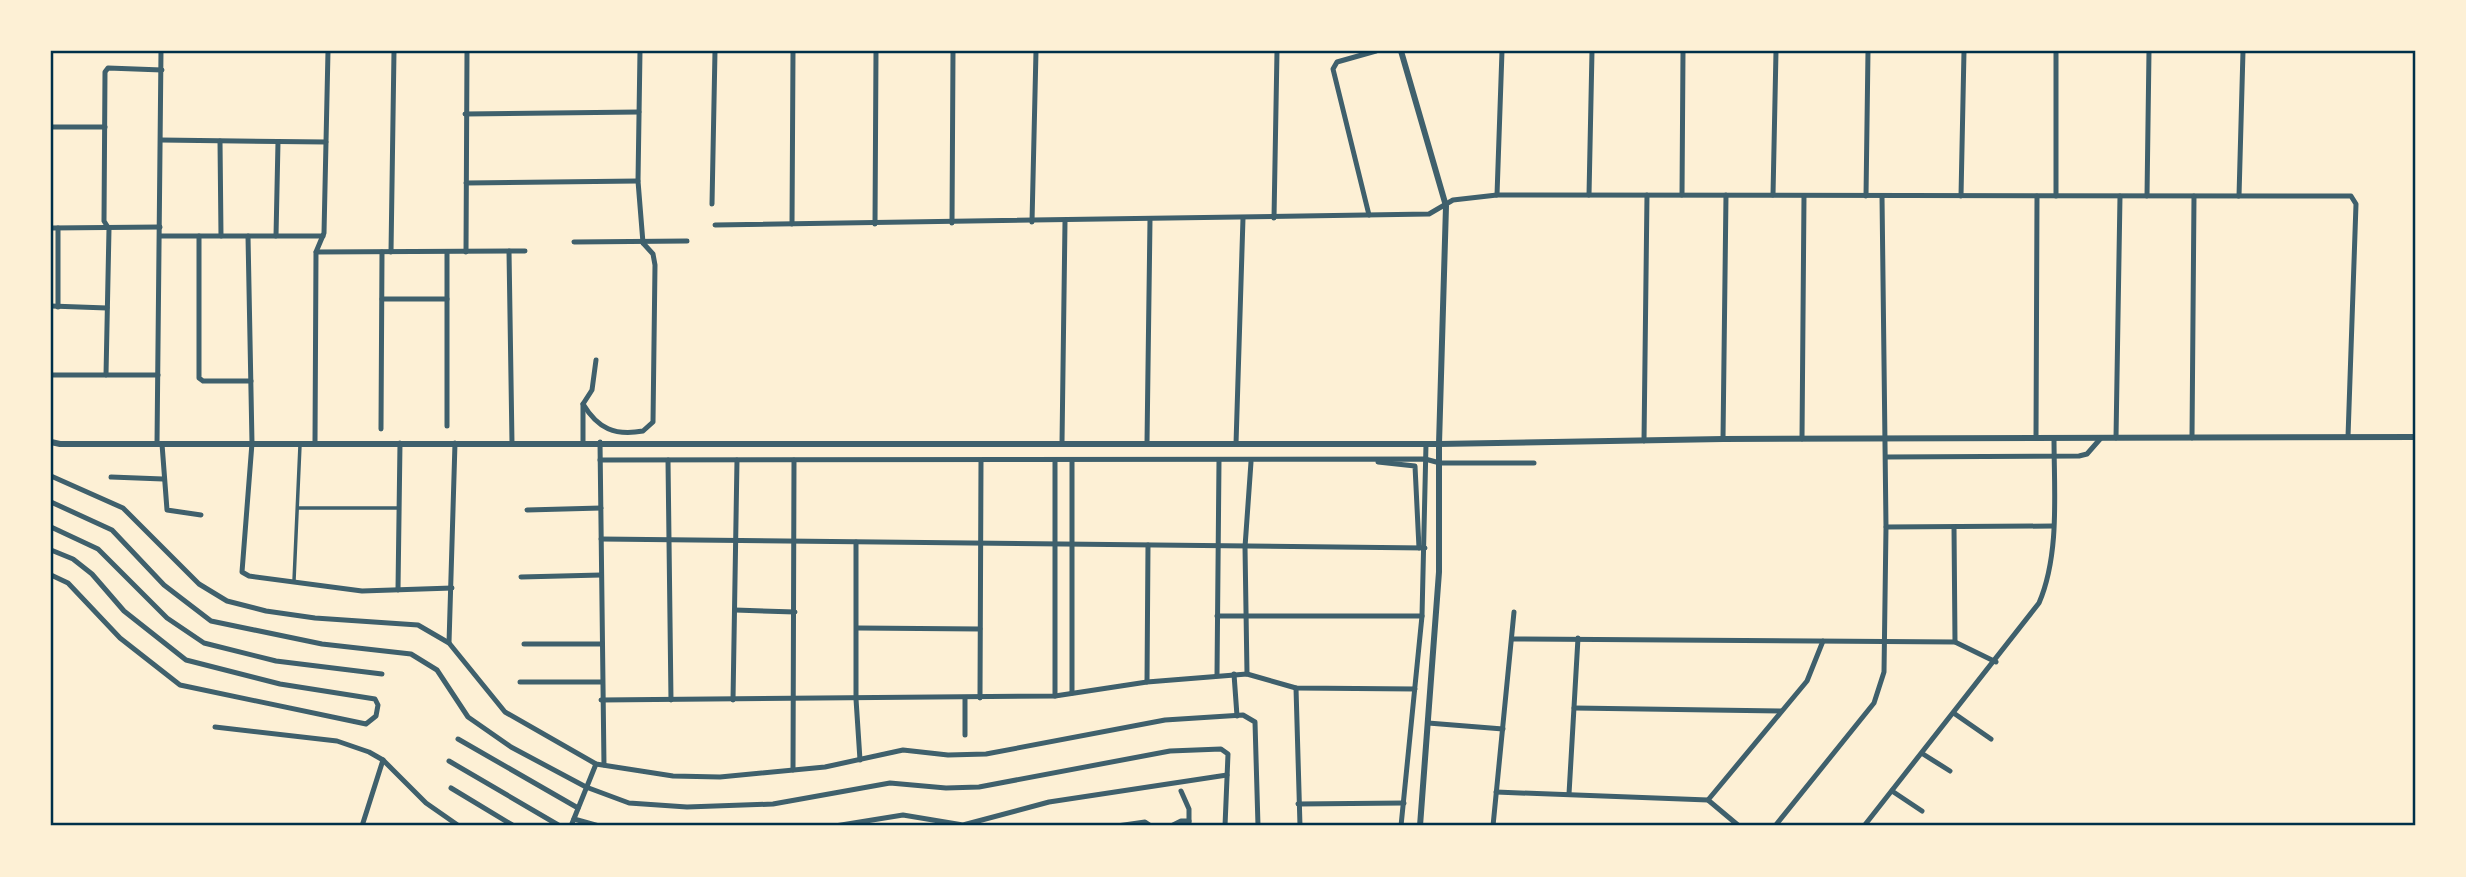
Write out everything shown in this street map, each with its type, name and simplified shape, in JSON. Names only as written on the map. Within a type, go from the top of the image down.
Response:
[{"type":"street","points":[[161,51],[159,444],[167,510],[201,515]]},
{"type":"street","points":[[315,443],[316,252],[323,236],[328,51]]},
{"type":"street","points":[[391,252],[394,51]]},
{"type":"street","points":[[466,252],[467,51]]},
{"type":"street","points":[[583,404],[598,425],[615,432],[643,431],[653,422],[655,265],[653,254],[643,243],[638,181],[640,51]]},
{"type":"street","points":[[712,204],[715,51]]},
{"type":"street","points":[[792,224],[793,51]]},
{"type":"street","points":[[874,224],[876,51]]},
{"type":"street","points":[[952,223],[953,51]]},
{"type":"street","points":[[1032,222],[1036,51]]},
{"type":"street","points":[[1274,218],[1277,51]]},
{"type":"street","points":[[1369,215],[1333,69],[1337,62],[1376,51]]},
{"type":"street","points":[[1401,51],[1446,206],[1438,444],[1439,572],[1420,826]]},
{"type":"street","points":[[1497,195],[1502,51]]},
{"type":"street","points":[[1589,195],[1592,51]]},
{"type":"street","points":[[1682,195],[1684,51]]},
{"type":"street","points":[[1773,195],[1776,51]]},
{"type":"street","points":[[1867,196],[1868,51]]},
{"type":"street","points":[[1961,196],[1964,51]]},
{"type":"street","points":[[2056,51],[2056,196]]},
{"type":"street","points":[[2147,196],[2149,51]]},
{"type":"street","points":[[2239,196],[2243,51]]},
{"type":"street","points":[[106,375],[109,229],[104,221],[106,70],[162,70]]},
{"type":"street","points":[[465,114],[639,112]]},
{"type":"street","points":[[51,127],[105,127]]},
{"type":"street","points":[[161,140],[326,142]]},
{"type":"street","points":[[220,141],[221,236]]},
{"type":"street","points":[[276,236],[278,142]]},
{"type":"street","points":[[466,183],[638,181]]},
{"type":"street","points":[[715,225],[1065,222],[1429,214],[1463,197],[1497,195],[2351,196],[2356,204],[2348,437]]},
{"type":"street","points":[[1644,441],[1647,195]]},
{"type":"street","points":[[1723,439],[1726,195]]},
{"type":"street","points":[[1802,439],[1804,196]]},
{"type":"street","points":[[1775,826],[1874,703],[1884,672],[1886,439],[1882,196]]},
{"type":"street","points":[[2036,438],[2037,196]]},
{"type":"street","points":[[2116,438],[2120,196]]},
{"type":"street","points":[[2192,438],[2194,196]]},
{"type":"street","points":[[1236,444],[1243,218]]},
{"type":"street","points":[[1147,443],[1150,220]]},
{"type":"street","points":[[1062,443],[1065,222]]},
{"type":"street","points":[[51,228],[160,227]]},
{"type":"street","points":[[58,228],[54,307],[107,309]]},
{"type":"street","points":[[160,236],[323,236]]},
{"type":"street","points":[[199,236],[199,378],[203,381],[251,381]]},
{"type":"street","points":[[248,236],[252,443],[242,572],[249,576],[352,590],[452,588]]},
{"type":"street","points":[[574,242],[687,241]]},
{"type":"street","points":[[509,251],[512,443]]},
{"type":"street","points":[[316,252],[525,251]]},
{"type":"street","points":[[381,429],[382,252]]},
{"type":"street","points":[[447,253],[447,426]]},
{"type":"street","points":[[382,299],[447,299]]},
{"type":"street","points":[[583,442],[583,404],[592,390],[596,360]]},
{"type":"street","points":[[51,374],[158,375]]},
{"type":"street","points":[[51,442],[1438,444],[1723,439],[2415,437]]},
{"type":"street","points":[[1864,826],[1996,662],[2039,603],[2046,587],[2053,526],[2054,438]]},
{"type":"street","points":[[1886,457],[2088,454],[2101,438]]},
{"type":"street","points":[[600,442],[601,700],[604,765]]},
{"type":"street","points":[[294,582],[300,443]]},
{"type":"street","points":[[398,590],[400,443]]},
{"type":"street","points":[[449,643],[455,443]]},
{"type":"street","points":[[1401,826],[1422,616],[1426,444]]},
{"type":"street","points":[[600,460],[1251,462],[1425,459],[1440,463],[1534,463]]},
{"type":"street","points":[[668,460],[671,700]]},
{"type":"street","points":[[733,700],[737,460]]},
{"type":"street","points":[[793,769],[794,460]]},
{"type":"street","points":[[1370,460],[1415,466],[1422,548]]},
{"type":"street","points":[[980,698],[981,461]]},
{"type":"street","points":[[1055,461],[1055,695]]},
{"type":"street","points":[[1072,461],[1072,693]]},
{"type":"street","points":[[1217,675],[1219,461]]},
{"type":"street","points":[[1247,674],[1245,547],[1251,462]]},
{"type":"street","points":[[51,476],[123,508],[199,584],[227,601],[315,618],[418,625],[449,643],[505,712],[596,764],[687,777],[720,777],[860,760],[903,750],[948,755],[986,754],[1165,720],[1251,717],[1255,722],[1258,826]]},
{"type":"street","points":[[111,477],[163,479]]},
{"type":"street","points":[[51,502],[112,530],[164,585],[211,621],[322,644],[411,654],[437,670],[468,717],[511,747],[614,799],[646,805],[732,807],[773,804],[891,783],[946,788],[979,787],[1170,751],[1225,750],[1228,754],[1225,826]]},
{"type":"street","points":[[298,508],[399,508]]},
{"type":"street","points":[[527,510],[600,508]]},
{"type":"street","points":[[1886,527],[2053,526]]},
{"type":"street","points":[[51,527],[98,549],[167,618],[204,643],[276,660],[382,674]]},
{"type":"street","points":[[1954,527],[1955,642]]},
{"type":"street","points":[[601,539],[1422,548]]},
{"type":"street","points":[[856,542],[856,699],[860,760]]},
{"type":"street","points":[[1147,682],[1148,545]]},
{"type":"street","points":[[51,550],[73,559],[92,574],[132,618],[186,660],[280,684],[374,699],[377,713],[372,721],[366,724],[180,685],[120,638],[68,583],[51,575]]},
{"type":"street","points":[[522,577],[601,575]]},
{"type":"street","points":[[734,610],[795,612]]},
{"type":"street","points":[[1493,826],[1514,612]]},
{"type":"street","points":[[1217,616],[1422,616]]},
{"type":"street","points":[[858,628],[980,629]]},
{"type":"street","points":[[1569,794],[1578,638]]},
{"type":"street","points":[[1512,639],[1955,642],[1996,662]]},
{"type":"street","points":[[1708,800],[1807,681],[1823,641]]},
{"type":"street","points":[[524,644],[602,644]]},
{"type":"street","points":[[601,700],[980,698],[1055,695],[1147,682],[1234,674],[1247,674],[1296,688],[1415,689]]},
{"type":"street","points":[[1234,674],[1237,716]]},
{"type":"street","points":[[520,682],[601,682]]},
{"type":"street","points":[[1296,688],[1297,804],[1300,826]]},
{"type":"street","points":[[965,698],[965,734]]},
{"type":"street","points":[[1574,708],[1781,711]]},
{"type":"street","points":[[1955,714],[1991,739]]},
{"type":"street","points":[[1428,723],[1503,729]]},
{"type":"street","points":[[215,727],[337,741],[369,752],[383,760],[426,803],[459,826]]},
{"type":"street","points":[[458,740],[578,808]]},
{"type":"street","points":[[1923,754],[1950,772]]},
{"type":"street","points":[[362,826],[383,760]]},
{"type":"street","points":[[449,761],[560,826]]},
{"type":"street","points":[[571,826],[596,764]]},
{"type":"street","points":[[835,826],[894,816],[962,825],[1049,802],[1227,775]]},
{"type":"street","points":[[451,788],[514,826]]},
{"type":"street","points":[[1171,826],[1181,821],[1189,824],[1189,809],[1181,791]]},
{"type":"street","points":[[1892,791],[1922,811]]},
{"type":"street","points":[[1496,792],[1708,800],[1739,826]]},
{"type":"street","points":[[1297,804],[1404,803]]},
{"type":"street","points":[[574,819],[599,826]]},
{"type":"street","points":[[1117,826],[1145,822],[1151,826]]}]
